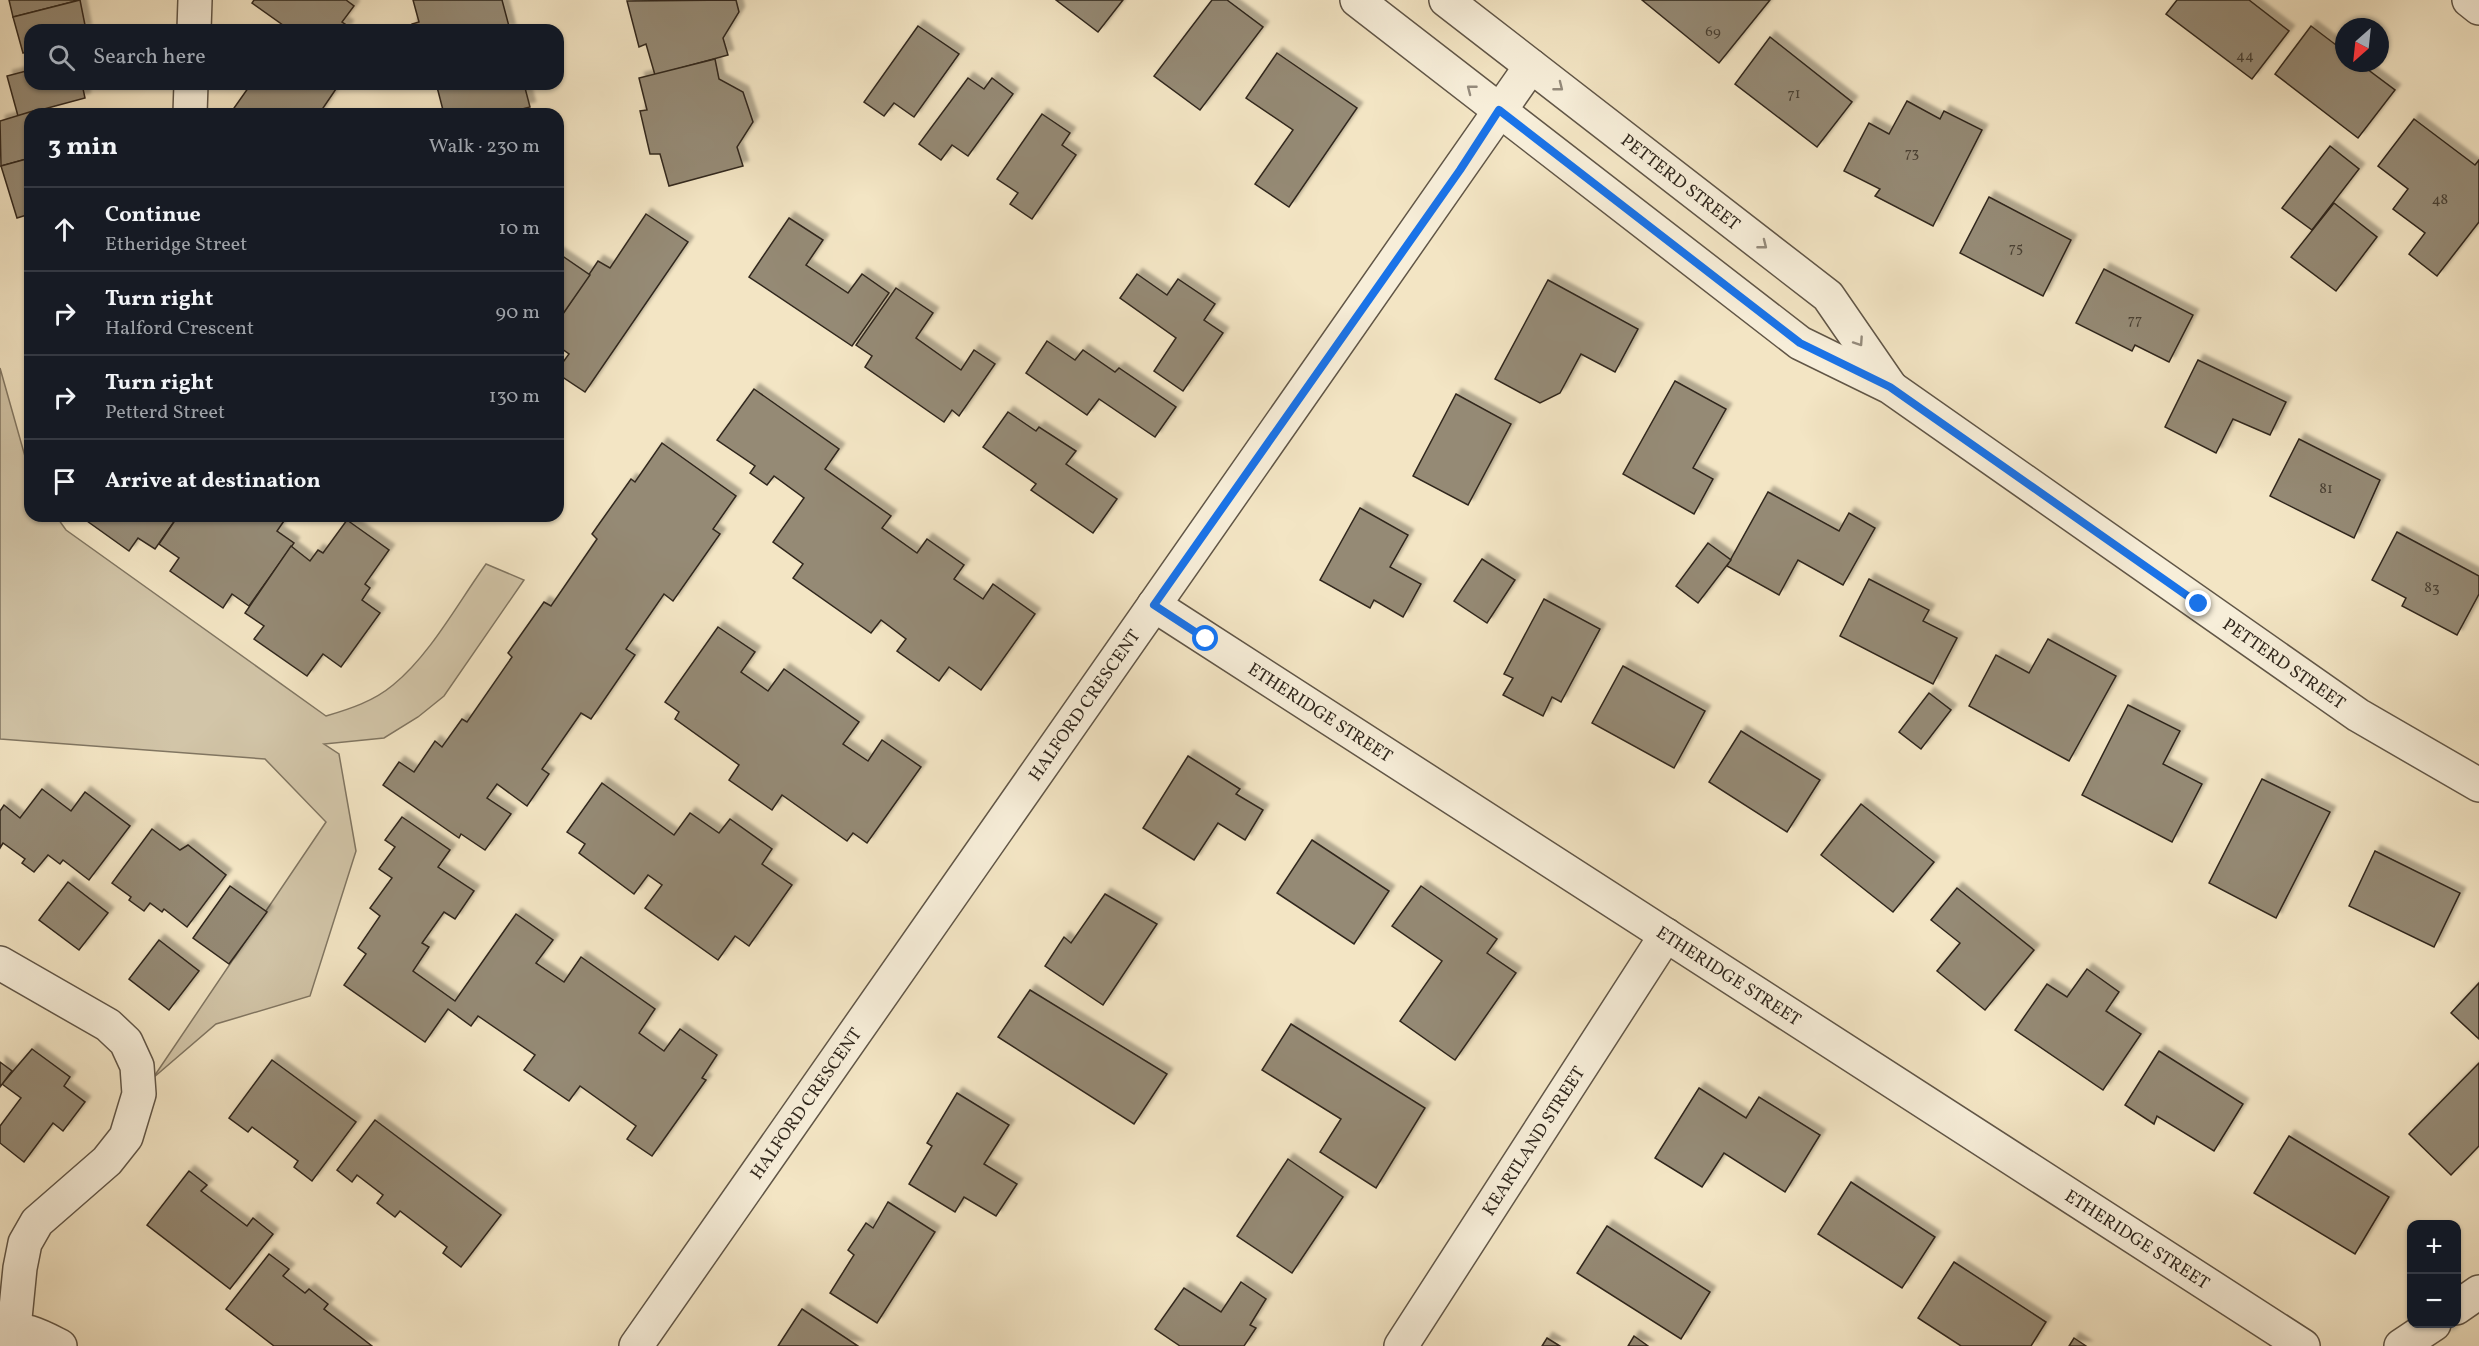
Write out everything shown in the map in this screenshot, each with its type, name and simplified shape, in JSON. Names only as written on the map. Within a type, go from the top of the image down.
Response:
[{"type":"street","points":[[194,24],[195,0]]},
{"type":"street","name":"PETTERD STREET","points":[[1357,0],[1800,343],[1890,387],[2358,715],[2479,785]]},
{"type":"street","name":"PETTERD STREET","points":[[1446,0],[1828,296],[1890,387]]},
{"type":"street","points":[[2469,0],[2479,8]]},
{"type":"street","name":"HALFORD CRESCENT","points":[[636,1346],[1531,66]]},
{"type":"street","points":[[190,108],[191,90]]},
{"type":"street","name":"ETHERIDGE STREET","points":[[1154,605],[2304,1346]]},
{"type":"street","name":"KEARTLAND STREET","points":[[1401,1346],[1666,935]]},
{"type":"street","points":[[0,963],[108,1025],[126,1042],[137,1066],[139,1094],[126,1137],[107,1161],[37,1222],[29,1236],[20,1268],[7,1329],[33,1332],[60,1346]]},
{"type":"street","points":[[2461,1305],[2479,1292]]},
{"type":"street","points":[[2401,1346],[2427,1328]]},
{"type":"shaded area","points":[[0,368],[24,453],[24,522],[60,522],[66,530],[326,716],[370,700],[386,691],[406,673],[443,628],[486,564],[524,580],[444,696],[418,717],[384,738],[324,744],[339,754],[356,851],[310,996],[216,1024],[153,1078],[326,822],[265,759],[0,739]]},
{"type":"building","points":[[9,0],[80,0],[13,17]]},
{"type":"building","points":[[80,0],[85,24],[24,24],[23,53],[13,17]]},
{"type":"building","points":[[254,0],[346,0],[354,6],[342,22],[345,24],[282,24],[252,3]]},
{"type":"building","points":[[413,0],[502,0],[508,24],[412,24],[419,22]]},
{"type":"building","points":[[736,0],[739,12],[723,38],[728,55],[655,75],[646,44],[639,47],[627,1]]},
{"type":"building","points":[[1056,0],[1123,0],[1098,32]]},
{"type":"building","points":[[1212,0],[1227,0],[1263,27],[1200,110],[1154,76]]},
{"type":"building","points":[[1642,0],[1770,0],[1719,63]]},
{"type":"building","points":[[2177,0],[2249,0],[2289,31],[2252,79],[2166,14]]},
{"type":"building","points":[[918,26],[959,54],[914,117],[894,103],[884,116],[864,102]]},
{"type":"building","points":[[2311,26],[2335,44],[2335,72],[2371,72],[2395,90],[2358,138],[2275,74]]},
{"type":"building","points":[[1770,37],[1852,102],[1817,147],[1735,84]]},
{"type":"building","points":[[1277,53],[1357,108],[1289,207],[1255,184],[1293,130],[1246,98]]},
{"type":"building","points":[[715,59],[719,79],[743,92],[753,122],[737,147],[743,166],[669,186],[660,154],[650,154],[640,111],[647,110],[639,78]]},
{"type":"building","points":[[24,72],[24,90],[83,90],[85,98],[48,108],[24,108],[24,114],[18,116],[7,76]]},
{"type":"building","points":[[968,78],[984,89],[992,78],[1013,94],[968,156],[952,145],[941,160],[919,144]]},
{"type":"building","points":[[247,90],[335,90],[323,108],[234,108]]},
{"type":"building","points":[[438,90],[526,90],[530,107],[526,108],[442,108]]},
{"type":"building","points":[[1907,101],[1940,119],[1944,111],[1982,130],[1933,226],[1875,196],[1880,189],[1844,171],[1869,123],[1889,134]]},
{"type":"building","points":[[24,114],[24,160],[1,166],[0,121]]},
{"type":"building","points":[[1042,114],[1070,133],[1062,145],[1076,155],[1032,219],[1010,204],[1018,193],[997,179]]},
{"type":"building","points":[[2414,119],[2475,165],[2479,160],[2479,222],[2437,276],[2409,254],[2425,233],[2393,209],[2408,189],[2378,166]]},
{"type":"building","points":[[2330,146],[2359,169],[2312,230],[2282,208]]},
{"type":"building","points":[[24,160],[24,216],[17,218],[1,166]]},
{"type":"building","points":[[1989,197],[2071,240],[2043,296],[1960,253]]},
{"type":"building","points":[[2334,203],[2377,237],[2336,291],[2291,257]]},
{"type":"building","points":[[646,214],[688,242],[585,392],[564,378],[564,361],[569,354],[564,350],[564,312],[598,261],[610,268]]},
{"type":"building","points":[[789,218],[823,240],[806,265],[848,293],[862,274],[889,293],[852,346],[749,277]]},
{"type":"building","points":[[564,257],[590,275],[564,312]]},
{"type":"building","points":[[2104,269],[2193,315],[2169,362],[2135,345],[2132,351],[2076,323]]},
{"type":"building","points":[[1137,274],[1167,295],[1178,279],[1215,304],[1204,320],[1223,333],[1183,391],[1154,371],[1176,338],[1120,298]]},
{"type":"building","points":[[1548,280],[1638,329],[1615,372],[1581,354],[1560,393],[1540,403],[1495,379]]},
{"type":"building","points":[[896,288],[933,313],[916,338],[961,370],[974,350],[995,364],[959,416],[952,410],[944,422],[865,367],[872,356],[856,345]]},
{"type":"building","points":[[1047,341],[1075,360],[1083,350],[1115,372],[1119,368],[1176,407],[1155,437],[1099,399],[1087,415],[1026,373]]},
{"type":"building","points":[[2198,360],[2286,402],[2270,435],[2233,419],[2216,453],[2165,427]]},
{"type":"building","points":[[1675,381],[1726,409],[1693,468],[1713,479],[1694,514],[1623,474]]},
{"type":"building","points":[[754,389],[839,449],[825,469],[891,516],[882,528],[917,553],[927,539],[964,565],[954,579],[983,599],[993,584],[1035,614],[981,690],[949,667],[939,681],[897,651],[906,639],[881,620],[871,633],[793,578],[803,564],[773,542],[804,498],[774,476],[767,485],[750,473],[755,466],[717,440]]},
{"type":"building","points":[[1456,394],[1511,424],[1468,505],[1413,476]]},
{"type":"building","points":[[1008,412],[1036,431],[1039,427],[1076,451],[1066,464],[1117,499],[1093,533],[1031,490],[1036,484],[983,447]]},
{"type":"building","points":[[2299,439],[2380,480],[2354,538],[2270,496]]},
{"type":"building","points":[[662,443],[736,496],[713,529],[720,534],[673,601],[664,594],[626,649],[635,655],[591,719],[581,713],[542,769],[549,774],[527,806],[497,784],[487,798],[511,814],[485,850],[461,834],[459,838],[383,785],[399,762],[414,772],[435,741],[442,747],[462,719],[467,722],[512,657],[508,653],[544,602],[551,606],[597,539],[592,534],[631,479],[635,482]]},
{"type":"building","points":[[1768,492],[1839,531],[1849,513],[1875,528],[1843,585],[1798,560],[1779,595],[1727,566]]},
{"type":"building","points":[[1360,508],[1408,535],[1390,567],[1421,584],[1403,617],[1374,600],[1370,608],[1320,580]]},
{"type":"building","points":[[88,522],[174,522],[155,549],[138,538],[129,551]]},
{"type":"building","points":[[174,522],[283,522],[277,531],[294,543],[249,606],[232,594],[223,608],[170,571],[179,558],[159,544]]},
{"type":"building","points":[[346,522],[350,522],[389,550],[365,584],[370,588],[362,600],[380,613],[341,667],[323,654],[307,676],[254,639],[264,626],[245,613],[291,546],[310,561],[318,550],[323,553]]},
{"type":"building","points":[[2397,532],[2479,576],[2479,594],[2457,635],[2402,606],[2406,598],[2372,580]]},
{"type":"building","points":[[1708,543],[1731,560],[1698,603],[1676,586]]},
{"type":"building","points":[[1482,559],[1515,580],[1487,623],[1454,601]]},
{"type":"building","points":[[1869,579],[1929,610],[1923,621],[1957,638],[1933,684],[1840,636]]},
{"type":"building","points":[[1544,599],[1600,629],[1561,702],[1552,697],[1543,716],[1503,695],[1513,678],[1504,674]]},
{"type":"building","points":[[718,627],[755,652],[741,672],[768,691],[784,669],[859,722],[843,744],[868,761],[882,740],[921,767],[867,843],[853,833],[847,841],[782,795],[772,810],[729,780],[739,765],[675,719],[679,712],[665,702]]},
{"type":"building","points":[[2048,639],[2116,676],[2069,761],[1969,706],[1996,655],[2029,673]]},
{"type":"building","points":[[1623,666],[1705,711],[1674,768],[1592,723]]},
{"type":"building","points":[[1929,693],[1951,710],[1921,749],[1899,732]]},
{"type":"building","points":[[2128,705],[2180,731],[2163,764],[2202,784],[2172,842],[2082,795]]},
{"type":"building","points":[[1741,731],[1820,780],[1787,832],[1709,782]]},
{"type":"building","points":[[1188,756],[1240,789],[1236,794],[1263,810],[1245,840],[1218,823],[1194,860],[1143,828]]},
{"type":"building","points":[[2262,779],[2330,812],[2276,918],[2209,883]]},
{"type":"building","points":[[602,783],[674,835],[690,813],[719,833],[730,819],[772,849],[762,864],[792,885],[749,946],[735,936],[718,960],[645,908],[662,885],[648,875],[634,894],[579,853],[585,844],[567,832]]},
{"type":"building","points":[[42,789],[71,811],[85,792],[130,826],[89,880],[63,860],[60,864],[48,855],[34,872],[22,863],[25,859],[3,843],[0,848],[0,811],[4,805],[20,818]]},
{"type":"building","points":[[1861,804],[1934,862],[1893,912],[1821,855]]},
{"type":"building","points":[[402,817],[450,850],[438,867],[474,891],[455,919],[444,912],[422,943],[429,947],[413,971],[455,1001],[516,914],[553,940],[536,963],[564,982],[581,957],[655,1009],[639,1033],[664,1051],[680,1029],[717,1055],[702,1078],[706,1080],[652,1156],[627,1139],[636,1126],[580,1086],[569,1101],[524,1070],[535,1055],[478,1016],[471,1026],[448,1009],[425,1042],[344,985],[366,954],[358,948],[380,916],[370,908],[392,878],[379,869],[395,847],[385,840]]},
{"type":"building","points":[[152,829],[180,850],[188,845],[226,875],[187,927],[164,909],[162,912],[150,903],[144,911],[129,900],[131,897],[112,883]]},
{"type":"building","points":[[1312,840],[1389,891],[1354,944],[1277,893]]},
{"type":"building","points":[[2375,851],[2460,893],[2434,947],[2349,906]]},
{"type":"building","points":[[68,882],[108,913],[79,950],[39,920]]},
{"type":"building","points":[[230,886],[267,912],[229,964],[193,938]]},
{"type":"building","points":[[1421,886],[1497,939],[1487,953],[1516,973],[1455,1060],[1400,1021],[1442,961],[1392,926]]},
{"type":"building","points":[[1957,888],[2034,950],[1985,1010],[1937,971],[1960,943],[1931,920]]},
{"type":"building","points":[[1105,894],[1157,924],[1103,1005],[1045,966],[1064,937],[1071,943]]},
{"type":"building","points":[[159,940],[199,971],[169,1010],[129,979]]},
{"type":"building","points":[[2087,969],[2119,992],[2106,1011],[2141,1034],[2103,1090],[2015,1030],[2047,984],[2067,997]]},
{"type":"building","points":[[2479,983],[2479,1039],[2451,1013]]},
{"type":"building","points":[[1030,990],[1167,1074],[1134,1124],[998,1037]]},
{"type":"building","points":[[1291,1024],[1425,1108],[1376,1188],[1320,1152],[1341,1119],[1262,1070]]},
{"type":"building","points":[[32,1049],[70,1077],[64,1086],[85,1102],[63,1131],[53,1123],[24,1162],[0,1143],[0,1126],[21,1098],[2,1084]]},
{"type":"building","points":[[2159,1051],[2243,1104],[2214,1151],[2157,1116],[2154,1124],[2125,1105]]},
{"type":"building","points":[[272,1060],[356,1122],[312,1181],[294,1167],[298,1161],[252,1127],[248,1132],[229,1118]]},
{"type":"building","points":[[0,1062],[12,1071],[0,1087]]},
{"type":"building","points":[[2479,1063],[2479,1146],[2451,1175],[2409,1134]]},
{"type":"building","points":[[1699,1088],[1746,1118],[1759,1097],[1820,1135],[1785,1192],[1724,1153],[1702,1187],[1655,1158]]},
{"type":"building","points":[[957,1093],[1009,1125],[984,1164],[1017,1184],[996,1216],[964,1197],[955,1212],[909,1184],[932,1146],[927,1143]]},
{"type":"building","points":[[375,1120],[501,1215],[461,1267],[443,1253],[447,1247],[400,1211],[395,1217],[377,1203],[383,1195],[357,1175],[352,1182],[337,1170]]},
{"type":"building","points":[[2289,1136],[2389,1197],[2355,1254],[2254,1193]]},
{"type":"building","points":[[1288,1159],[1343,1197],[1292,1273],[1237,1236]]},
{"type":"building","points":[[189,1171],[207,1185],[201,1191],[247,1226],[253,1218],[273,1234],[230,1289],[147,1225]]},
{"type":"building","points":[[1851,1182],[1935,1237],[1902,1288],[1818,1234]]},
{"type":"building","points":[[888,1202],[935,1232],[877,1323],[830,1293],[854,1255],[848,1250],[866,1223],[873,1228]]},
{"type":"building","points":[[1607,1226],[1710,1292],[1681,1339],[1577,1273]]},
{"type":"building","points":[[269,1254],[289,1269],[283,1276],[305,1293],[309,1289],[328,1304],[324,1309],[372,1346],[274,1346],[226,1309]]},
{"type":"building","points":[[1954,1262],[2046,1322],[2031,1346],[1961,1346],[1918,1318]]},
{"type":"building","points":[[1241,1282],[1266,1299],[1250,1325],[1256,1328],[1244,1346],[1180,1346],[1155,1329],[1184,1288],[1221,1312]]},
{"type":"building","points":[[802,1309],[858,1346],[778,1346]]},
{"type":"building","points":[[1634,1336],[1648,1346],[1628,1346]]},
{"type":"building","points":[[1547,1338],[1560,1346],[1542,1346]]},
{"type":"building","points":[[2074,1338],[2086,1346],[2069,1346]]},
{"type":"route","points":[[1206,639],[1154,605],[1460,170],[1499,110],[1800,343],[1890,387],[2199,604]]}]
